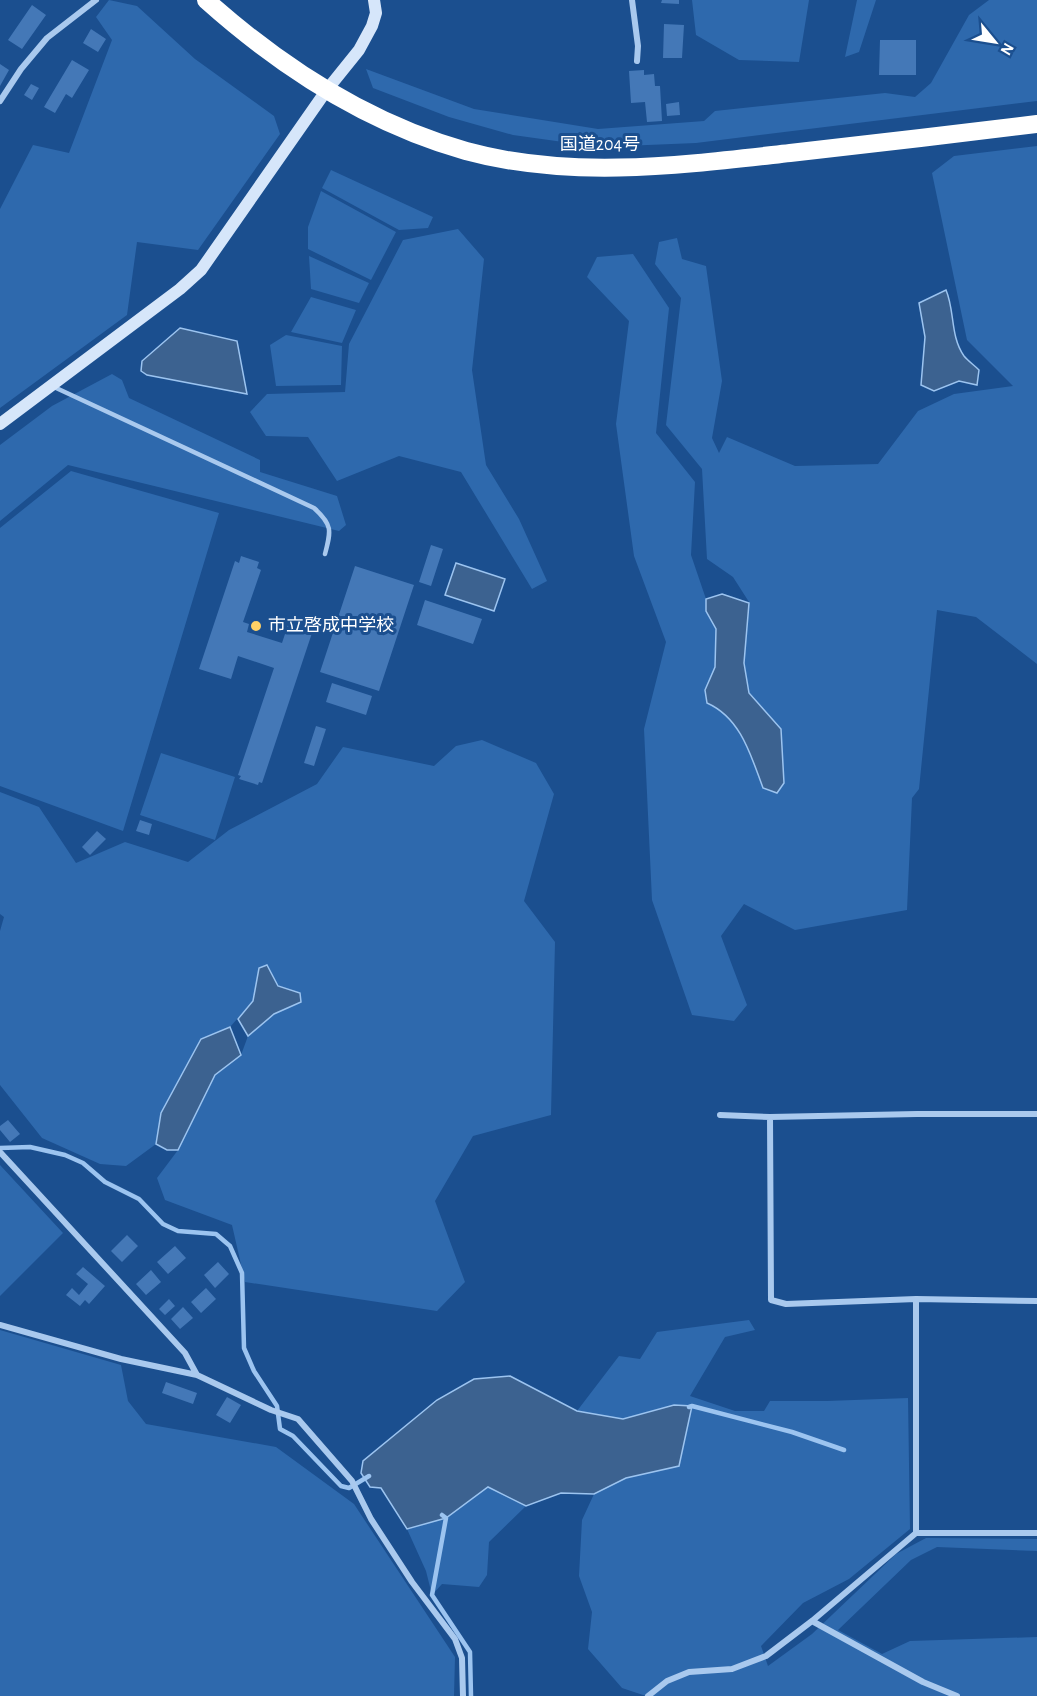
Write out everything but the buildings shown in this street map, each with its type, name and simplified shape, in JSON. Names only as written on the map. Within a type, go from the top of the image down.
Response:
[{"type":"highway","name":"国道204号","points":[[206,0],[284,62],[354,107],[388,123],[446,144],[507,160],[548,166],[594,168],[691,164],[1037,124]]},
{"type":"street","points":[[0,102],[21,69],[47,38],[96,0]]},
{"type":"street","points":[[0,423],[180,289],[201,270],[326,91],[359,50],[376,14],[374,0]]},
{"type":"street","points":[[632,0],[638,46],[636,61]]},
{"type":"street","points":[[720,1114],[770,1117],[1037,1114]]},
{"type":"street","points":[[770,1117],[771,1300],[786,1304],[916,1299],[1037,1301]]},
{"type":"street","points":[[1,1153],[179,1345],[197,1375]]},
{"type":"street","points":[[916,1299],[916,1533]]},
{"type":"street","points":[[0,1325],[121,1359],[197,1375],[271,1410],[298,1419],[352,1481],[371,1519],[412,1582],[455,1639],[462,1658],[463,1696]]},
{"type":"street","points":[[648,1696],[667,1681],[689,1672],[732,1669],[766,1656],[812,1621],[916,1533],[1037,1533]]},
{"type":"street","points":[[812,1621],[923,1682],[957,1696]]},
{"type":"lane","points":[[51,386],[314,508],[326,519],[330,533],[325,554]]},
{"type":"shaded area","points":[[109,0],[137,6],[195,59],[274,116],[280,134],[198,250],[137,242],[127,315],[0,408],[0,209],[33,145],[69,153],[112,40],[96,17]]},
{"type":"shaded area","points":[[692,0],[809,0],[799,62],[739,60],[696,35]]},
{"type":"shaded area","points":[[857,0],[876,0],[859,52],[845,57]]},
{"type":"shaded area","points":[[989,0],[1037,0],[1037,101],[696,143],[599,147],[513,135],[449,117],[373,88],[366,69],[474,109],[598,129],[704,121],[715,111],[885,93],[915,97],[931,83],[969,15]]},
{"type":"shaded area","points":[[1037,146],[1037,664],[976,617],[937,610],[919,789],[912,798],[907,910],[795,930],[744,904],[721,936],[747,1005],[734,1021],[692,1015],[652,900],[644,729],[666,642],[634,556],[616,424],[629,321],[587,277],[597,257],[633,254],[669,308],[656,433],[695,482],[691,555],[706,599],[706,611],[716,629],[715,667],[720,709],[746,740],[763,788],[781,729],[749,693],[744,663],[749,602],[733,577],[707,559],[702,469],[666,425],[681,298],[655,264],[659,242],[677,238],[682,259],[706,266],[722,381],[712,438],[719,453],[727,437],[795,466],[878,464],[918,411],[954,394],[1013,386],[967,340],[932,173],[954,156]]},
{"type":"shaded area","points":[[331,170],[433,217],[428,228],[399,230],[322,188]]},
{"type":"shaded area","points":[[321,191],[396,232],[371,280],[308,249],[308,227]]},
{"type":"shaded area","points":[[458,229],[484,259],[472,370],[486,465],[519,519],[547,581],[532,589],[461,472],[399,456],[337,481],[308,437],[266,436],[250,412],[267,394],[345,392],[349,344],[403,240]]},
{"type":"shaded area","points":[[309,256],[369,283],[359,303],[311,289]]},
{"type":"shaded area","points":[[946,290],[960,348],[966,358],[979,370],[977,385],[959,381],[934,391],[921,385],[925,337],[919,303]]},
{"type":"shaded area","points":[[311,297],[356,310],[342,343],[291,332]]},
{"type":"shaded area","points":[[180,328],[237,341],[247,394],[147,375],[141,371],[142,361]]},
{"type":"shaded area","points":[[286,335],[342,346],[341,385],[276,386],[270,345]]},
{"type":"shaded area","points":[[112,374],[122,380],[129,398],[260,460],[260,472],[337,496],[346,525],[339,531],[68,465],[0,521],[0,445],[52,406]]},
{"type":"shaded area","points":[[71,471],[219,513],[123,831],[0,786],[0,528]]},
{"type":"shaded area","points":[[456,563],[505,579],[494,611],[445,595]]},
{"type":"shaded area","points":[[722,594],[749,603],[744,663],[749,693],[781,729],[784,783],[777,793],[763,788],[749,751],[736,728],[719,710],[707,703],[705,690],[715,667],[716,629],[706,611],[706,599]]},
{"type":"shaded area","points":[[482,740],[536,763],[554,794],[524,901],[555,942],[551,1115],[473,1136],[435,1201],[465,1282],[437,1311],[245,1282],[232,1225],[165,1200],[157,1178],[178,1150],[215,1075],[241,1055],[248,1036],[274,1014],[301,1002],[300,993],[278,986],[259,968],[253,1001],[230,1027],[201,1039],[161,1113],[156,1144],[126,1166],[100,1164],[42,1138],[0,1085],[0,931],[4,917],[0,914],[0,792],[39,807],[76,863],[125,842],[188,862],[229,830],[317,784],[343,747],[434,766],[456,746]]},
{"type":"shaded area","points":[[161,753],[235,777],[215,840],[140,815]]},
{"type":"shaded area","points":[[267,965],[278,986],[300,993],[301,1002],[274,1014],[248,1036],[238,1019],[253,1001],[259,968]]},
{"type":"shaded area","points":[[230,1027],[241,1055],[215,1075],[178,1150],[167,1150],[156,1144],[161,1113],[201,1039]]},
{"type":"shaded area","points":[[0,1165],[63,1233],[0,1296]]},
{"type":"shaded area","points":[[749,1320],[755,1330],[725,1337],[690,1396],[735,1411],[764,1411],[770,1401],[908,1398],[910,1529],[849,1579],[803,1603],[761,1646],[768,1666],[812,1634],[896,1554],[926,1538],[1037,1539],[1037,1551],[937,1547],[911,1560],[838,1630],[882,1654],[910,1641],[1037,1637],[1037,1696],[646,1696],[622,1688],[588,1649],[592,1612],[579,1576],[582,1520],[594,1494],[626,1478],[679,1466],[692,1406],[674,1405],[623,1419],[577,1411],[619,1356],[640,1359],[657,1332]]},
{"type":"shaded area","points":[[0,1330],[121,1365],[128,1401],[146,1424],[276,1447],[354,1504],[455,1657],[454,1696],[0,1696]]},
{"type":"shaded area","points":[[510,1376],[577,1411],[623,1419],[674,1405],[692,1406],[679,1466],[626,1478],[594,1494],[561,1493],[526,1506],[488,1487],[446,1518],[407,1529],[381,1488],[370,1487],[361,1473],[363,1461],[437,1400],[474,1379]]},
{"type":"shaded area","points":[[488,1487],[526,1506],[489,1542],[487,1575],[479,1587],[442,1584],[432,1595],[426,1571],[407,1529],[446,1518]]},
{"type":"waterway","points":[[0,1148],[30,1147],[65,1155],[83,1163],[105,1182],[139,1199],[163,1224],[178,1231],[216,1234],[230,1246],[242,1273],[244,1348],[254,1371],[277,1406],[280,1429],[293,1436],[341,1486],[349,1488],[369,1476]]},
{"type":"waterway","points":[[689,1407],[792,1432],[844,1450]]},
{"type":"waterway","points":[[442,1515],[446,1518],[432,1595],[470,1652],[471,1696]]},
{"type":"place","name":"市立啓成中学校","points":[[256,626]]}]
